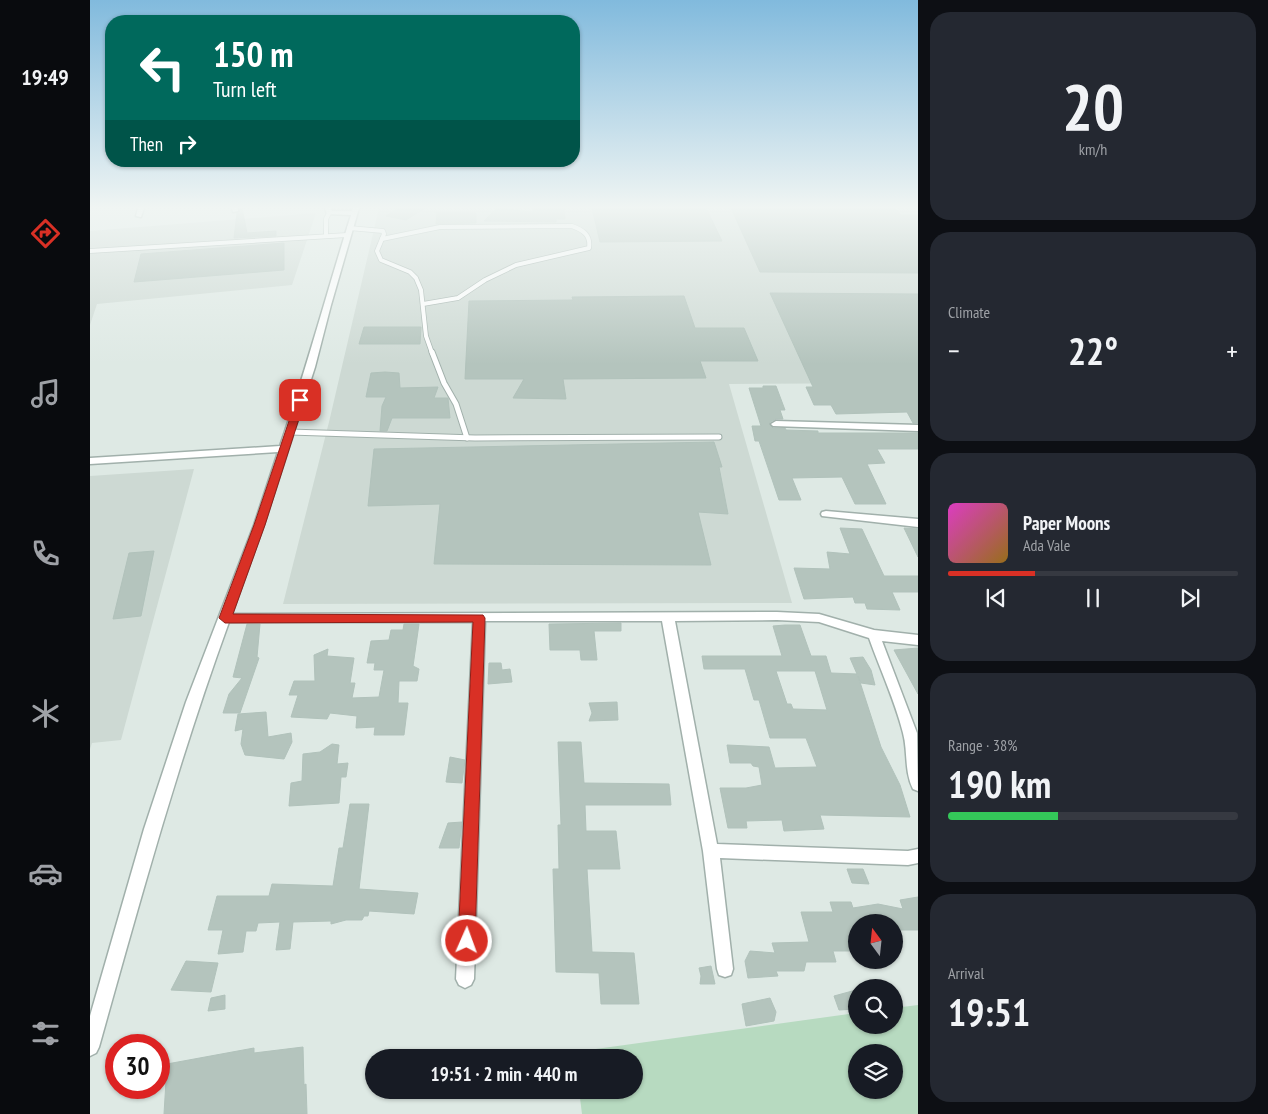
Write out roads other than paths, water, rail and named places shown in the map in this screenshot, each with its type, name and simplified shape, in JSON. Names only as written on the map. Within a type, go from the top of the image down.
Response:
[{"type":"street","points":[[90,1047],[152,829],[193,702],[225,618],[290,432],[311,367],[340,260]]},
{"type":"street","points":[[776,424],[918,428]]},
{"type":"street","points":[[90,461],[284,450]]},
{"type":"street","points":[[826,514],[918,523]]},
{"type":"street","points":[[225,618],[668,618],[777,616],[819,618],[874,635],[918,640]]},
{"type":"street","points":[[465,979],[479,618]]},
{"type":"street","points":[[668,618],[711,851],[725,969]]},
{"type":"street","points":[[874,635],[910,733],[913,770],[918,785]]},
{"type":"street","points":[[711,851],[908,858],[918,856]]},
{"type":"lane","points":[[382,260],[410,272],[416,278],[421,290],[426,336],[444,383],[456,404],[467,438]]},
{"type":"lane","points":[[423,304],[458,298],[485,280],[516,266],[540,260]]},
{"type":"lane","points":[[290,432],[467,438],[719,437]]}]
